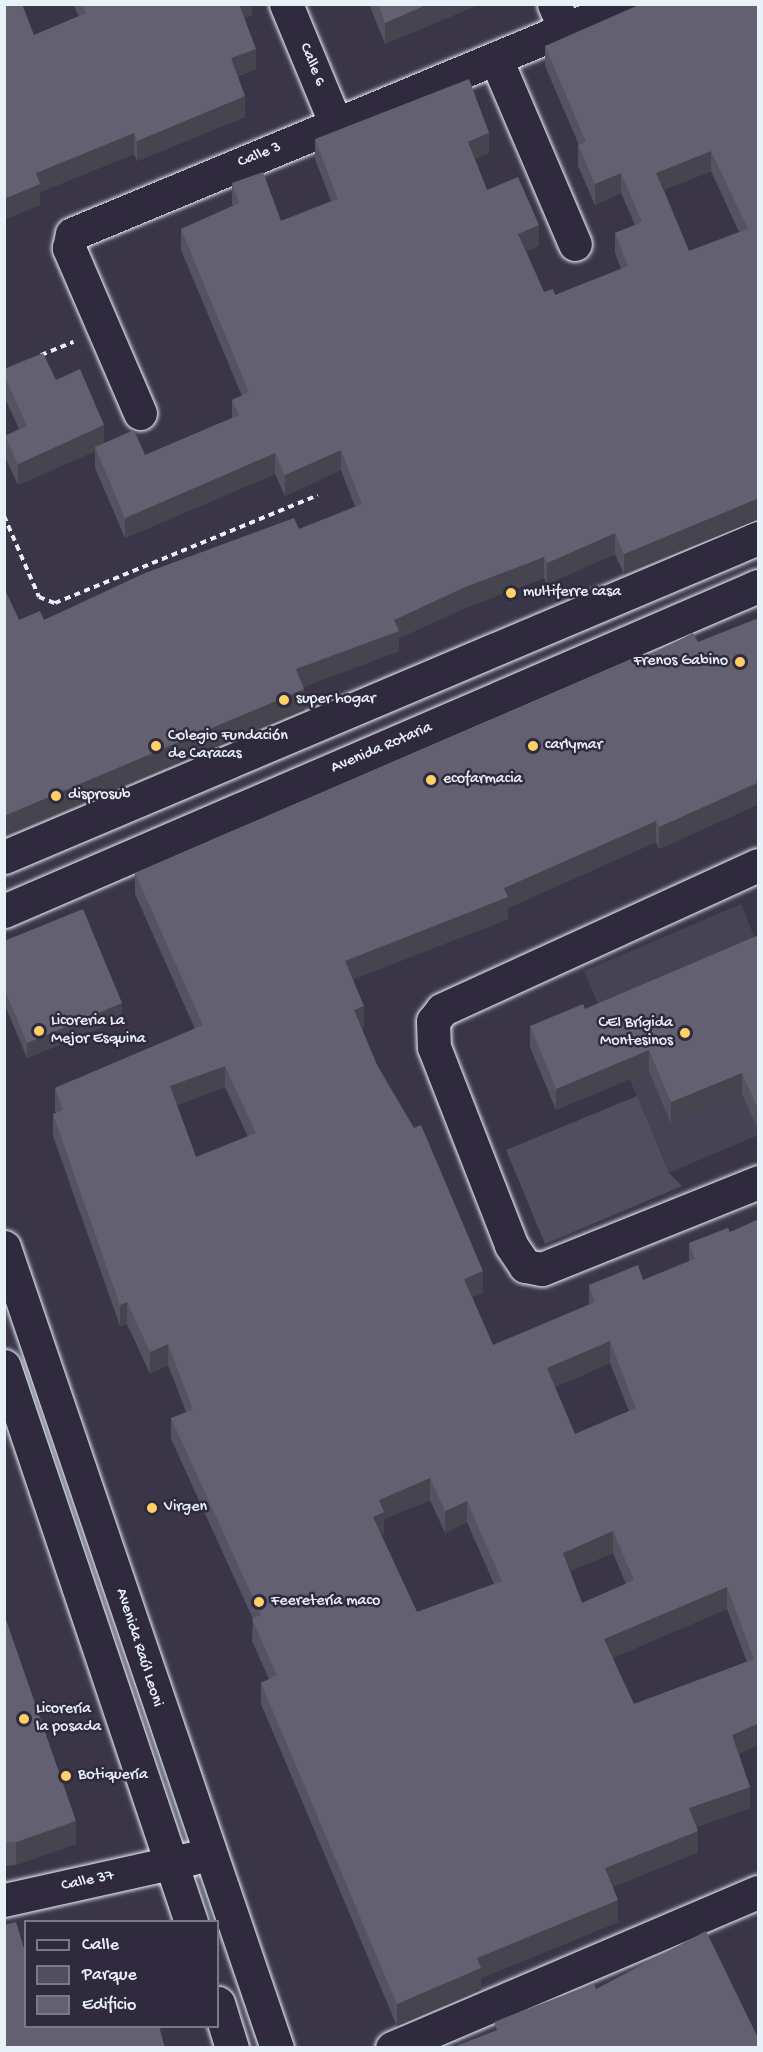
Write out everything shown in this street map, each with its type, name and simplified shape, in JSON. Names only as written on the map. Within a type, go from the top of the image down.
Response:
[{"type":"street","name":"Calle 6","points":[[286,4],[336,125]]},
{"type":"street","name":"Calle 3","points":[[140,413],[69,248],[72,234],[496,59],[559,17],[626,4]]},
{"type":"street","points":[[496,59],[575,244]]},
{"type":"street","points":[[4,857],[759,538]]},
{"type":"street","name":"Avenida Rotaria","points":[[4,911],[759,586]]},
{"type":"street","points":[[759,865],[442,1010],[433,1021],[434,1047],[511,1245],[525,1266],[542,1269],[759,1182]]},
{"type":"street","name":"Avenida Raúl Leoni","points":[[4,1247],[277,2048]]},
{"type":"street","points":[[4,1366],[190,1920]]},
{"type":"street","name":"Calle 37","points":[[4,1900],[209,1853]]},
{"type":"street","points":[[392,2048],[759,1892]]},
{"type":"street","points":[[219,2006],[232,2048]]},
{"type":"path","points":[[34,358],[104,329]]},
{"type":"path","points":[[4,516],[39,597],[55,603],[318,495]]},
{"type":"shaded area","name":"CEI Brígida Montesinos","points":[[741,904],[758,946],[758,1135],[669,1173],[584,971]]},
{"type":"green space","points":[[637,1096],[669,1173],[682,1186],[545,1244],[506,1150]]},
{"type":"building","points":[[4,4],[22,4],[34,35],[86,13],[82,4],[239,4],[256,49],[231,58],[245,96],[137,141],[134,133],[36,173],[40,184],[4,199]]},
{"type":"building","points":[[378,4],[428,4],[385,23]]},
{"type":"building","points":[[641,4],[759,4],[759,498],[624,554],[615,533],[547,563],[544,557],[465,587],[394,620],[399,631],[296,669],[304,689],[4,816],[4,588],[19,620],[40,611],[44,620],[145,573],[294,518],[299,529],[362,504],[341,450],[285,475],[275,453],[125,518],[95,447],[134,430],[145,455],[239,415],[232,400],[249,392],[181,229],[239,203],[232,183],[263,172],[281,221],[338,199],[315,139],[469,79],[489,133],[468,142],[487,190],[518,177],[539,225],[518,234],[544,292],[553,289],[555,295],[628,266],[615,233],[642,222],[621,173],[595,184],[578,145],[586,142],[545,46]],"holes":[[[711,151],[748,229],[689,251],[656,173]]]},
{"type":"building","points":[[43,353],[56,380],[80,369],[104,425],[18,464],[5,436],[27,426],[4,375],[4,369]]},
{"type":"building","points":[[759,618],[759,782],[659,827],[656,821],[504,888],[508,897],[345,961],[364,1006],[354,1010],[377,1065],[414,1128],[421,1125],[483,1271],[464,1279],[493,1345],[595,1302],[589,1285],[638,1265],[643,1280],[695,1259],[689,1243],[728,1228],[730,1232],[759,1219],[759,1723],[732,1735],[750,1787],[689,1808],[698,1831],[605,1868],[618,1900],[477,1958],[481,1968],[397,2004],[261,1683],[277,1675],[252,1619],[261,1615],[171,1418],[193,1410],[168,1344],[150,1352],[127,1302],[120,1305],[53,1114],[63,1110],[55,1088],[203,1025],[135,873],[636,657],[638,661],[693,633],[698,642]],"holes":[[[225,1066],[256,1133],[196,1157],[170,1086]],[[610,1341],[636,1408],[575,1434],[547,1368]],[[430,1478],[445,1511],[467,1501],[502,1581],[417,1612],[373,1517],[384,1512],[379,1500]],[[613,1531],[634,1580],[582,1603],[563,1553]],[[727,1587],[754,1659],[634,1704],[604,1639]]]},
{"type":"building","points":[[83,909],[122,1003],[27,1043],[4,988],[4,941]]},
{"type":"building","points":[[759,935],[759,1111],[742,1073],[671,1102],[649,1050],[556,1089],[530,1026],[583,1004],[585,1009]]},
{"type":"building","points":[[4,1614],[76,1821],[16,1842],[4,1843]]},
{"type":"building","points":[[16,1922],[24,1948],[24,2028],[160,2028],[165,2048],[4,2048],[4,1925]]},
{"type":"building","points":[[706,1931],[759,2040],[759,2048],[451,2048],[497,2030],[494,2022],[594,1984],[596,1989]]},
{"type":"place","name":"multiferre casa","points":[[511,593]]},
{"type":"place","name":"Frenos Gabino","points":[[740,662]]},
{"type":"place","name":"super hogar","points":[[284,700]]},
{"type":"place","name":"Colegio Fundación de Caracas","points":[[156,746]]},
{"type":"place","name":"carlymar","points":[[533,746]]},
{"type":"place","name":"ecofarmacia","points":[[431,780]]},
{"type":"place","name":"disprosub","points":[[56,796]]},
{"type":"place","name":"Licoreria La Mejor Esquina","points":[[39,1031]]},
{"type":"place","name":"CEI Brígida Montesinos","points":[[685,1033]]},
{"type":"place","name":"Virgen","points":[[152,1508]]},
{"type":"place","name":"Feeretería maco","points":[[259,1602]]},
{"type":"place","name":"Licorería la posada","points":[[24,1719]]},
{"type":"place","name":"Botiquería","points":[[66,1776]]}]
